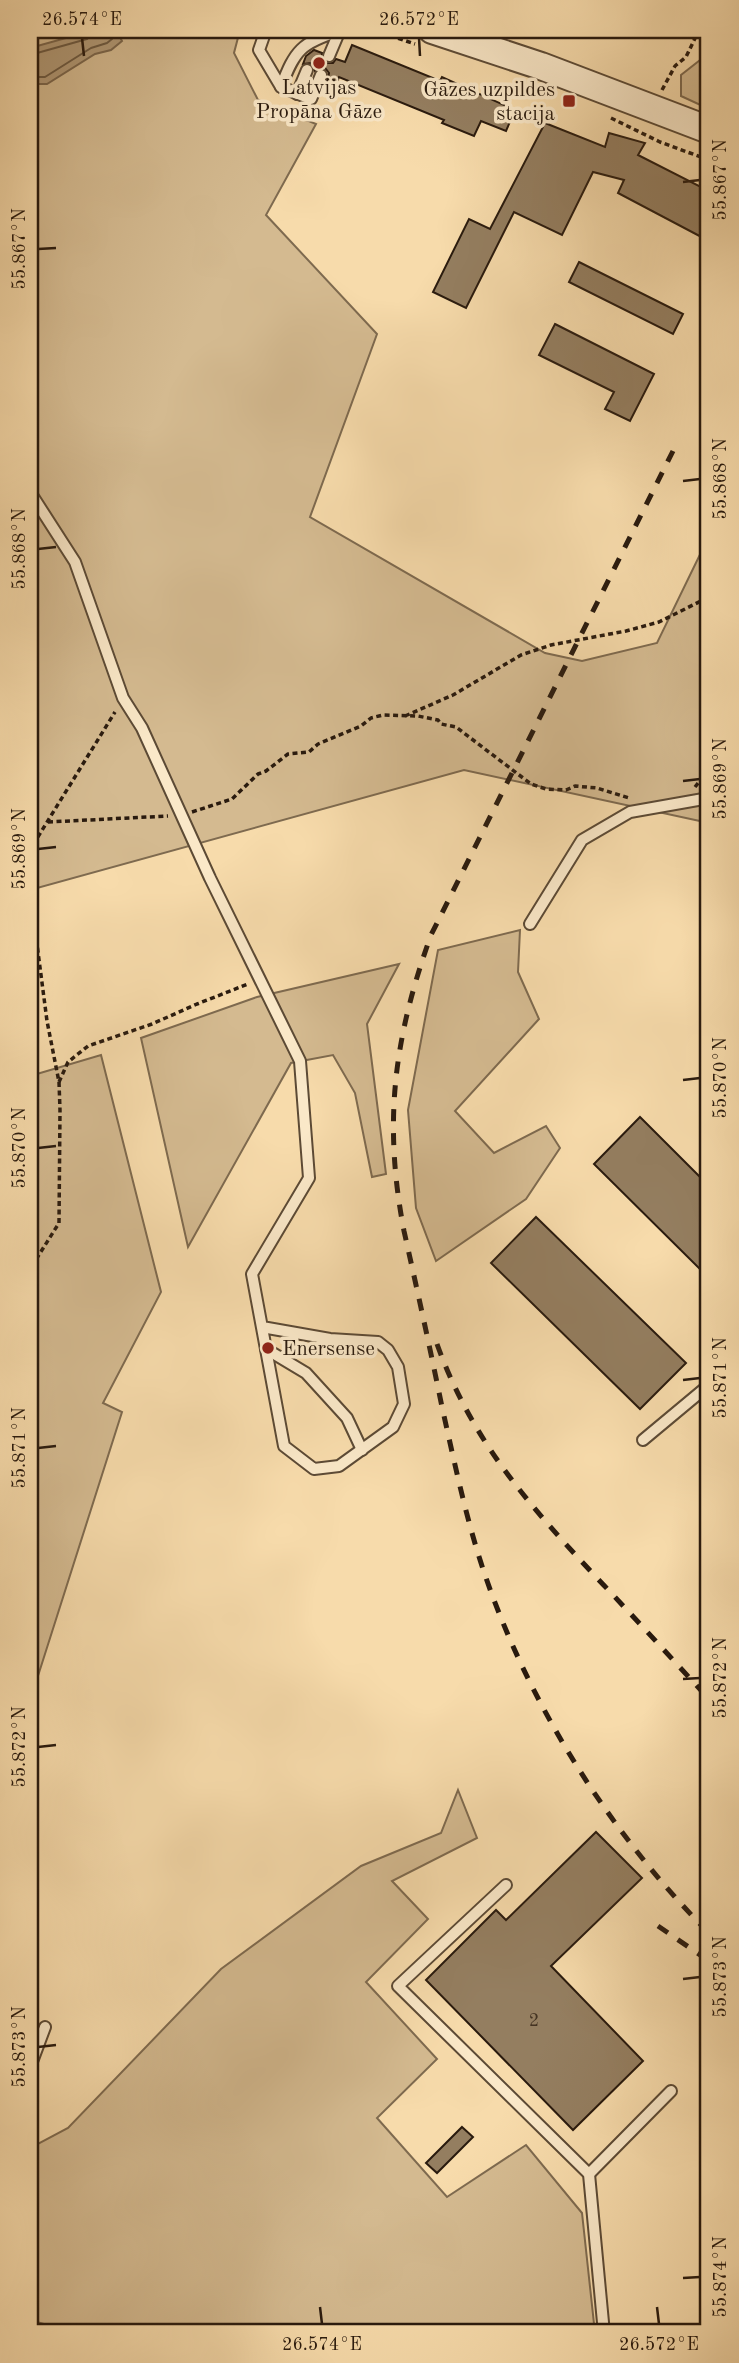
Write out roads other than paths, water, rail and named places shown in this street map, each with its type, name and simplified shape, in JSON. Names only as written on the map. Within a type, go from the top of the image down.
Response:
[{"type":"street","points":[[432,30],[494,50],[709,131]]},
{"type":"lane","points":[[266,30],[259,50],[281,87],[311,99],[321,75]]},
{"type":"lane","points":[[281,87],[290,61],[301,48],[339,30]]},
{"type":"lane","points":[[329,56],[339,30]]},
{"type":"lane","points":[[315,50],[321,37]]},
{"type":"lane","points":[[297,93],[307,70]]},
{"type":"lane","points":[[30,492],[75,562],[123,698],[142,728],[181,816],[300,1061],[309,1178],[252,1275],[266,1349],[285,1446],[314,1469],[339,1466],[393,1427],[404,1404],[398,1367],[388,1350],[378,1342],[330,1339],[262,1327]]},
{"type":"lane","points":[[530,925],[582,840],[630,812],[709,798]]},
{"type":"lane","points":[[266,1349],[306,1373],[347,1418],[362,1450]]},
{"type":"lane","points":[[643,1440],[709,1385]]},
{"type":"lane","points":[[506,1885],[398,1986],[589,2175],[604,2333]]},
{"type":"lane","points":[[30,2067],[45,2027]]},
{"type":"lane","points":[[589,2175],[671,2091]]},
{"type":"water","points":[[116,30],[122,41],[111,50],[95,54],[47,84],[30,84],[30,48],[91,31]]},
{"type":"railway","points":[[673,451],[431,935],[408,1009],[401,1045],[396,1081],[394,1153],[404,1231],[455,1467],[482,1566],[500,1616],[522,1666],[574,1762],[638,1852],[672,1894],[709,1933]]},
{"type":"railway","points":[[437,1344],[467,1411],[504,1470],[572,1551],[709,1699]]},
{"type":"railway","points":[[658,1926],[709,1961]]},
{"type":"place","name":"Latvijas Propāna Gāze","points":[[319,63]]},
{"type":"place","name":"Gāzes uzpildes stacija","points":[[569,101]]},
{"type":"place","name":"Enersense","points":[[268,1348]]}]
